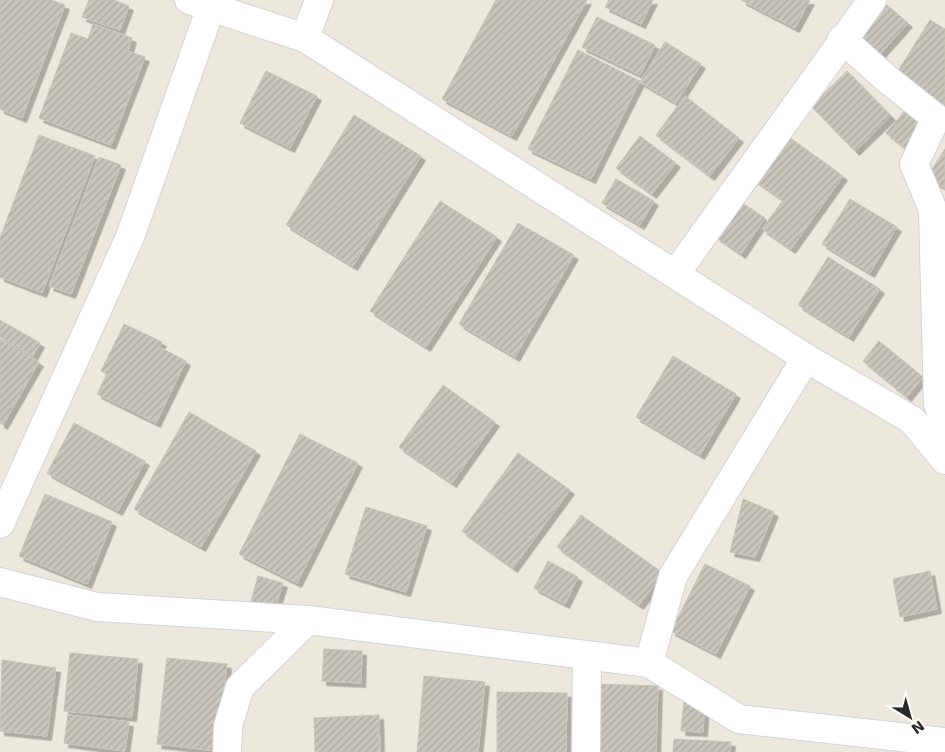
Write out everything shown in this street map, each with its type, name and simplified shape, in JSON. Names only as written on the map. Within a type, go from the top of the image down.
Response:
[{"type":"street","points":[[305,38],[319,0]]},
{"type":"street","points":[[676,274],[842,39],[872,0]]},
{"type":"street","points":[[0,524],[130,237],[200,4],[305,38],[806,358],[912,420],[945,460]]},
{"type":"street","points":[[842,39],[887,79],[936,118],[914,164],[933,210],[938,402],[945,430]]},
{"type":"street","points":[[649,663],[673,576],[806,358]]},
{"type":"street","points":[[0,582],[97,607],[308,620],[649,663],[739,718],[945,742]]},
{"type":"street","points":[[227,752],[228,726],[240,687],[308,620]]},
{"type":"street","points":[[586,752],[587,656]]},
{"type":"building","points":[[0,0],[51,0],[65,5],[22,118],[0,109]]},
{"type":"building","points":[[89,0],[113,0],[129,6],[120,30],[82,17]]},
{"type":"building","points":[[496,0],[587,0],[512,136],[442,99]]},
{"type":"building","points":[[609,0],[653,0],[641,24],[605,7]]},
{"type":"building","points":[[741,0],[810,0],[795,28]]},
{"type":"building","points":[[887,5],[908,23],[874,61],[854,43]]},
{"type":"building","points":[[597,17],[655,45],[640,75],[582,47]]},
{"type":"building","points":[[930,20],[945,29],[945,106],[896,74]]},
{"type":"building","points":[[93,24],[132,38],[128,51],[145,57],[111,145],[39,118],[71,33],[88,39]]},
{"type":"building","points":[[665,42],[701,64],[676,103],[640,82]]},
{"type":"building","points":[[578,50],[640,81],[591,179],[528,149]]},
{"type":"building","points":[[266,71],[317,96],[290,148],[240,123]]},
{"type":"building","points":[[847,71],[891,116],[855,151],[811,106]]},
{"type":"building","points":[[685,96],[739,138],[710,176],[656,135]]},
{"type":"building","points":[[907,108],[925,123],[905,148],[886,133]]},
{"type":"building","points":[[354,115],[421,156],[353,266],[286,225]]},
{"type":"building","points":[[785,134],[843,176],[791,249],[762,229],[783,200],[753,179]]},
{"type":"building","points":[[39,135],[95,156],[42,293],[0,277],[0,238]]},
{"type":"building","points":[[640,136],[676,163],[652,194],[616,168]]},
{"type":"building","points":[[945,149],[945,188],[927,177]]},
{"type":"building","points":[[99,157],[121,165],[71,294],[49,286]]},
{"type":"building","points":[[616,179],[654,201],[640,225],[602,203]]},
{"type":"building","points":[[850,199],[897,227],[870,273],[822,244]]},
{"type":"building","points":[[738,200],[765,218],[741,254],[715,236]]},
{"type":"building","points":[[440,201],[497,237],[426,347],[370,311]]},
{"type":"building","points":[[518,223],[574,255],[515,357],[459,324]]},
{"type":"building","points":[[828,257],[880,289],[849,337],[798,305]]},
{"type":"building","points":[[0,320],[40,343],[33,356],[0,337]]},
{"type":"building","points":[[124,324],[162,342],[159,347],[186,361],[156,423],[97,394],[107,374],[101,371]]},
{"type":"building","points":[[0,339],[39,362],[3,425],[0,423]]},
{"type":"building","points":[[879,341],[923,377],[907,397],[863,361]]},
{"type":"building","points":[[673,356],[736,394],[700,455],[636,417]]},
{"type":"building","points":[[443,385],[495,422],[452,483],[399,447]]},
{"type":"building","points":[[189,412],[256,451],[201,547],[134,509]]},
{"type":"building","points":[[74,423],[145,461],[118,511],[47,473]]},
{"type":"building","points":[[300,434],[358,463],[297,583],[239,554]]},
{"type":"building","points":[[518,453],[570,490],[513,568],[462,531]]},
{"type":"building","points":[[45,494],[112,522],[87,584],[19,556]]},
{"type":"building","points":[[743,499],[774,512],[755,557],[730,552]]},
{"type":"building","points":[[366,507],[427,526],[406,592],[345,574]]},
{"type":"building","points":[[581,515],[663,573],[639,605],[557,547]]},
{"type":"building","points":[[548,561],[578,577],[565,604],[534,588]]},
{"type":"building","points":[[705,564],[750,586],[716,654],[671,631]]},
{"type":"building","points":[[930,571],[937,609],[900,617],[893,579]]},
{"type":"building","points":[[258,576],[283,583],[274,611],[250,605]]},
{"type":"building","points":[[324,649],[362,651],[361,683],[322,681]]},
{"type":"building","points":[[70,653],[138,659],[132,717],[64,711]]},
{"type":"building","points":[[167,658],[227,664],[217,751],[157,744]]},
{"type":"building","points":[[2,660],[56,668],[47,736],[0,731]]},
{"type":"building","points":[[424,676],[485,682],[478,752],[417,752]]},
{"type":"building","points":[[593,684],[658,686],[656,752],[590,752]]},
{"type":"building","points":[[497,692],[567,693],[566,752],[497,752]]},
{"type":"building","points":[[684,700],[705,701],[703,732],[681,731]]},
{"type":"building","points":[[68,715],[129,722],[125,751],[64,743]]},
{"type":"building","points":[[379,715],[380,752],[315,752],[314,718]]},
{"type":"building","points":[[674,739],[731,742],[730,752],[673,752]]}]
